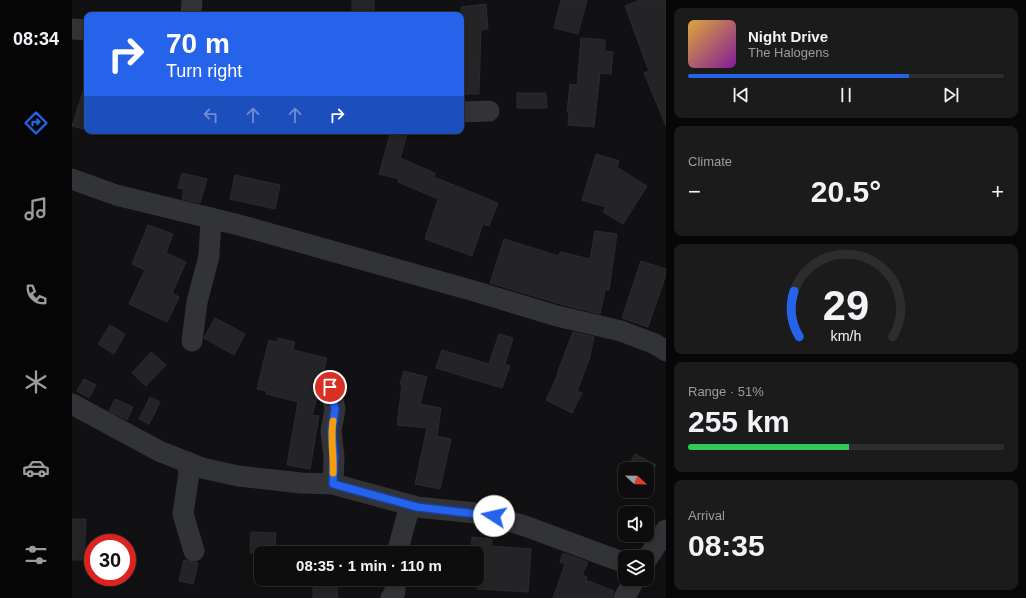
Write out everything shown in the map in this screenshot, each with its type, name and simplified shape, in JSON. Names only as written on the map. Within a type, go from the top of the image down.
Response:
[{"type":"street","points":[[190,12],[192,0]]},
{"type":"street","points":[[72,29],[84,30]]},
{"type":"street","points":[[464,112],[488,111]]},
{"type":"street","points":[[72,179],[116,195],[211,218],[372,262],[557,316],[621,331],[655,344],[666,351]]},
{"type":"street","points":[[192,341],[198,302],[209,256],[211,218]]},
{"type":"street","points":[[330,387],[335,409],[332,431],[334,457],[333,484]]},
{"type":"street","points":[[72,404],[159,452],[202,468],[238,476],[301,483],[333,484],[410,505],[494,516],[618,560]]},
{"type":"street","points":[[187,462],[188,473],[183,514],[194,551]]},
{"type":"street","points":[[399,546],[410,505]]},
{"type":"street","points":[[653,550],[666,530]]},
{"type":"street","points":[[392,598],[394,586]]},
{"type":"street","points":[[624,598],[630,586]]},
{"type":"building","points":[[352,0],[374,0],[374,12],[352,12]]},
{"type":"building","points":[[561,0],[587,0],[578,34],[554,28]]},
{"type":"building","points":[[640,0],[666,0],[666,126],[644,73],[649,71],[625,6]]},
{"type":"building","points":[[486,4],[488,29],[481,30],[479,94],[464,94],[464,12],[461,12],[461,7]]},
{"type":"building","points":[[581,38],[605,40],[605,51],[613,52],[611,74],[600,73],[594,127],[568,125],[569,112],[567,112],[570,84],[577,85]]},
{"type":"building","points":[[84,88],[84,129],[72,126]]},
{"type":"building","points":[[517,93],[546,93],[547,108],[517,108]]},
{"type":"building","points":[[390,134],[407,134],[400,158],[435,173],[434,177],[498,203],[489,226],[483,224],[472,256],[425,239],[438,199],[398,182],[399,179],[379,174]]},
{"type":"building","points":[[596,154],[619,161],[617,167],[647,186],[623,224],[603,212],[606,207],[582,200]]},
{"type":"building","points":[[182,173],[207,179],[200,203],[182,199],[184,189],[178,188]]},
{"type":"building","points":[[235,175],[280,185],[275,209],[230,199]]},
{"type":"building","points":[[148,225],[173,234],[166,253],[186,262],[172,293],[179,297],[167,322],[129,304],[145,270],[132,264]]},
{"type":"building","points":[[595,231],[617,234],[609,290],[605,290],[600,314],[560,304],[490,283],[504,239],[559,256],[560,252],[590,259]]},
{"type":"building","points":[[641,261],[666,269],[666,275],[648,327],[622,318]]},
{"type":"building","points":[[215,318],[245,334],[234,355],[204,338]]},
{"type":"building","points":[[110,325],[125,334],[114,354],[98,344]]},
{"type":"building","points":[[573,332],[594,337],[589,360],[577,391],[582,393],[572,413],[546,400],[558,374]]},
{"type":"building","points":[[499,334],[513,338],[505,364],[510,366],[502,388],[436,368],[442,350],[489,364]]},
{"type":"building","points":[[278,338],[295,342],[293,350],[327,358],[322,378],[318,384],[319,391],[312,415],[319,416],[310,469],[287,465],[298,402],[266,394],[267,391],[257,389],[269,340],[277,342]]},
{"type":"building","points":[[151,352],[166,365],[146,386],[132,373]]},
{"type":"building","points":[[404,371],[427,377],[420,404],[441,408],[437,436],[451,439],[440,489],[415,484],[427,428],[397,425],[402,385],[400,384]]},
{"type":"building","points":[[84,379],[96,385],[89,398],[77,391]]},
{"type":"building","points":[[150,397],[160,402],[149,424],[139,419]]},
{"type":"building","points":[[115,399],[133,407],[127,420],[109,411]]},
{"type":"building","points":[[635,454],[650,462],[631,462]]},
{"type":"building","points":[[72,519],[86,519],[85,534],[84,534],[84,560],[72,560]]},
{"type":"building","points":[[251,532],[276,533],[275,546],[254,546],[254,553],[250,553]]},
{"type":"building","points":[[472,537],[492,539],[491,546],[531,549],[528,592],[477,589],[477,586],[484,586],[484,546],[471,546]]},
{"type":"building","points":[[563,553],[588,562],[582,575],[587,577],[586,580],[614,591],[612,598],[553,598],[565,564],[560,562]]},
{"type":"building","points":[[184,560],[198,563],[193,584],[179,581]]},
{"type":"building","points":[[313,586],[337,586],[338,598],[313,598]]},
{"type":"slow traffic","points":[[333,421],[333,473]]},
{"type":"route","points":[[330,387],[335,409],[332,431],[334,457],[333,484],[417,507],[494,516]]}]
